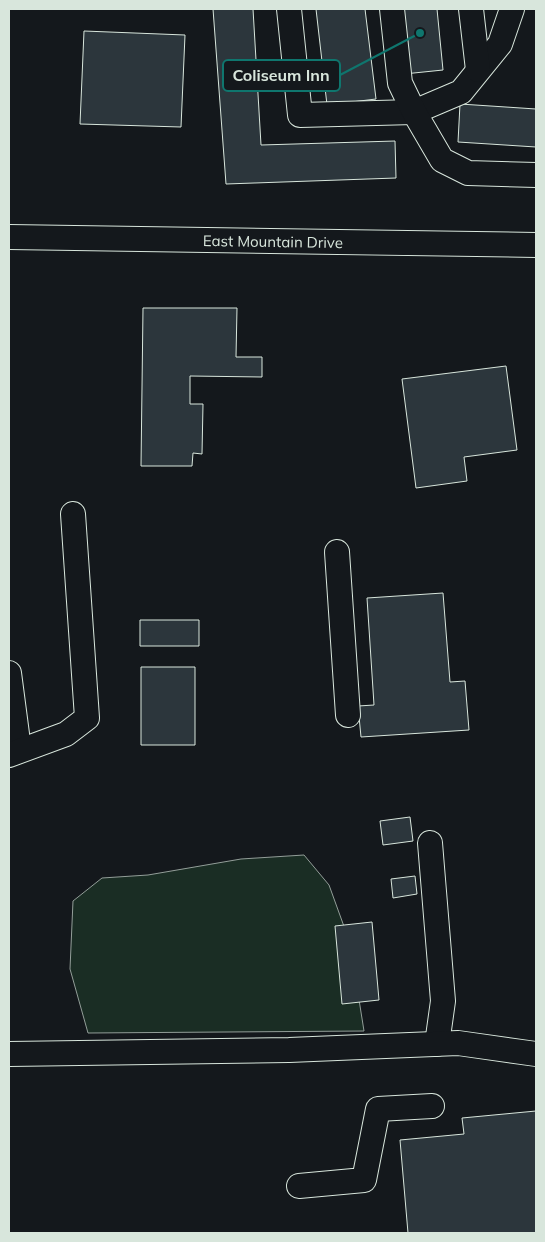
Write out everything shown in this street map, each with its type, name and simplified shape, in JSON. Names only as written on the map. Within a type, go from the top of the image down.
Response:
[{"type":"street","points":[[289,9],[300,115],[414,112],[461,92],[500,44],[512,9]]},
{"type":"street","points":[[392,9],[400,83],[414,112],[442,160],[468,173],[536,175]]},
{"type":"street","points":[[472,9],[478,70]]},
{"type":"street","name":"East Mountain Drive","points":[[9,237],[536,245]]},
{"type":"street","points":[[9,755],[66,734],[87,718],[73,514]]},
{"type":"street","points":[[337,552],[348,715]]},
{"type":"street","points":[[9,673],[17,734],[9,739]]},
{"type":"street","points":[[430,843],[443,1001],[437,1044]]},
{"type":"street","points":[[9,1054],[289,1050],[458,1043],[536,1054]]},
{"type":"street","points":[[299,1186],[364,1180],[378,1109],[432,1106]]},
{"type":"green space","points":[[304,855],[329,885],[350,943],[364,1031],[88,1033],[70,969],[73,901],[102,878],[148,875],[241,859]]},
{"type":"building","points":[[213,9],[253,9],[261,145],[395,141],[396,178],[226,184]]},
{"type":"building","points":[[316,9],[365,9],[376,99],[327,105]]},
{"type":"building","points":[[398,9],[437,9],[443,70],[404,74]]},
{"type":"building","points":[[84,31],[185,35],[181,127],[80,124]]},
{"type":"building","points":[[460,104],[536,109],[536,147],[458,142]]},
{"type":"building","points":[[143,308],[237,308],[236,357],[262,357],[262,377],[190,376],[190,404],[203,404],[202,454],[193,453],[192,466],[141,466]]},
{"type":"building","points":[[506,366],[517,450],[464,457],[467,481],[416,488],[402,379]]},
{"type":"building","points":[[443,593],[450,682],[465,681],[469,730],[361,737],[358,706],[374,705],[367,598]]},
{"type":"building","points":[[140,620],[199,620],[199,646],[140,646]]},
{"type":"building","points":[[141,667],[195,667],[195,745],[141,745]]},
{"type":"building","points":[[410,817],[413,841],[383,845],[380,821]]},
{"type":"building","points":[[415,876],[417,894],[393,898],[391,879]]},
{"type":"building","points":[[372,922],[379,1000],[342,1004],[335,926]]},
{"type":"building","points":[[536,1111],[536,1233],[408,1233],[400,1140],[464,1134],[462,1118]]},
{"type":"place","name":"Coliseum Inn","points":[[420,33]]}]
